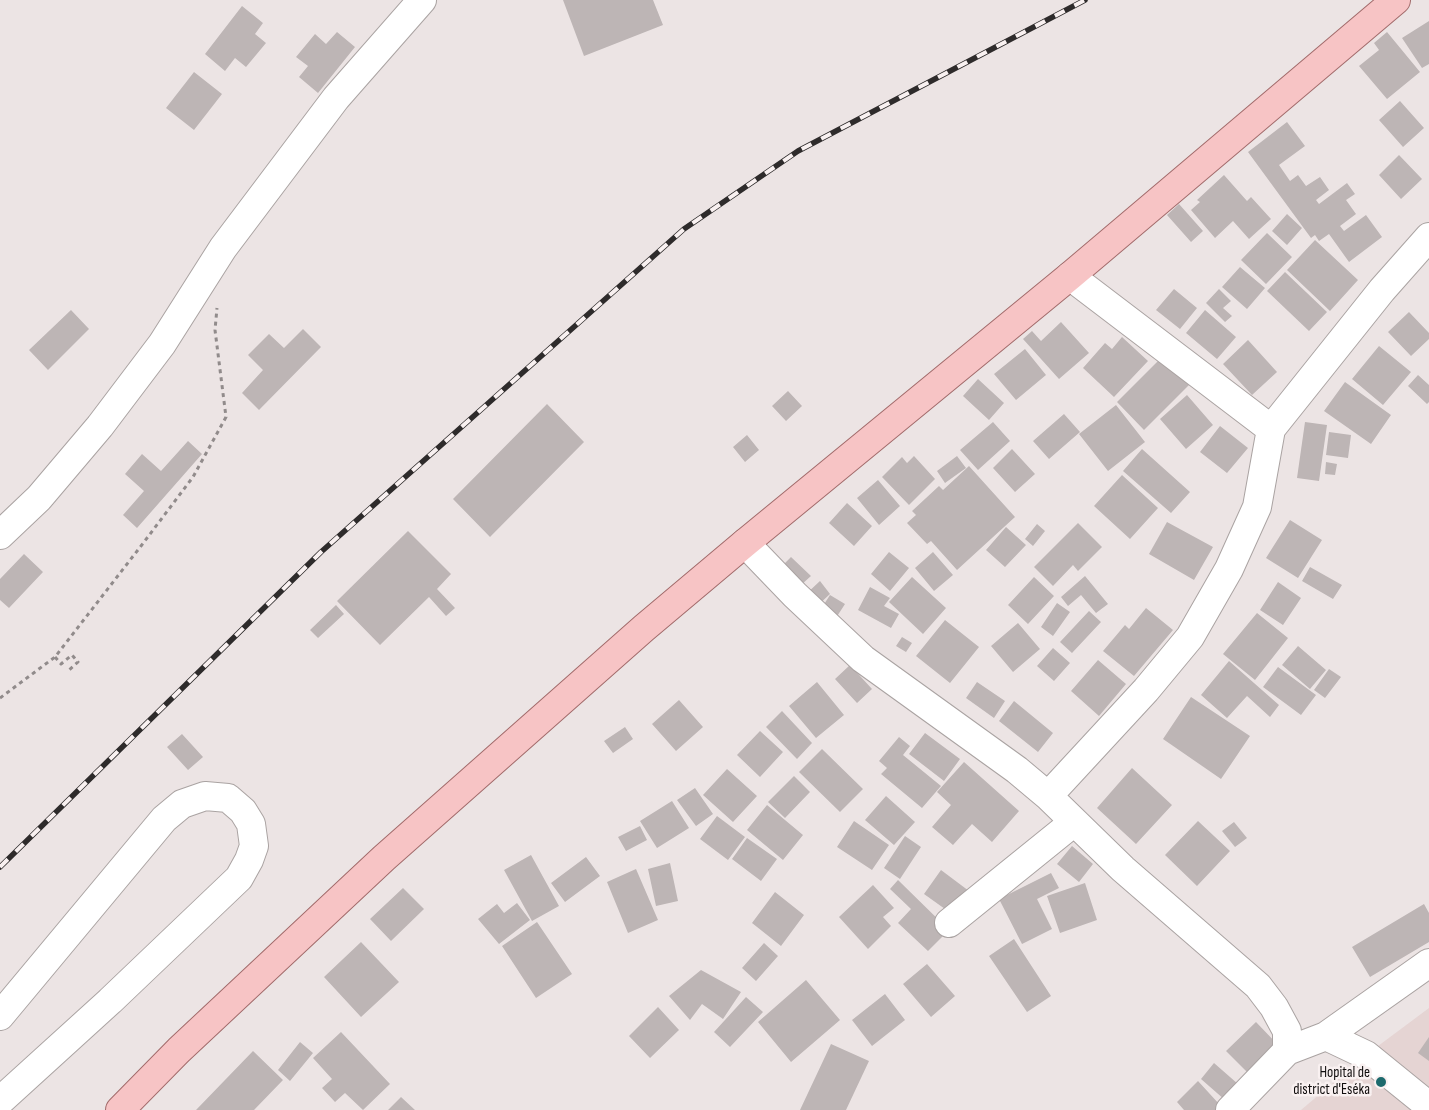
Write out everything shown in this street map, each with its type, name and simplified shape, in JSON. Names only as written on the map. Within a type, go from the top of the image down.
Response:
[{"type":"main road","points":[[120,1110],[178,1050],[384,858],[644,628],[744,543],[1070,276],[1396,0]]},
{"type":"street","points":[[0,535],[39,498],[100,426],[162,344],[223,248],[330,106],[422,0]]},
{"type":"street","points":[[1048,796],[1146,690],[1190,637],[1229,569],[1257,507],[1271,429],[1382,290],[1429,237]]},
{"type":"street","points":[[1070,276],[1271,429]]},
{"type":"street","points":[[744,543],[863,659],[1017,770],[1048,796],[1123,869],[1258,986],[1274,1007],[1287,1031],[1287,1051]]},
{"type":"street","points":[[0,1016],[164,819],[182,804],[205,796],[228,798],[243,811],[251,824],[254,846],[239,878],[110,1001],[0,1101]]},
{"type":"street","points":[[949,922],[1074,822]]},
{"type":"street","points":[[1230,1110],[1287,1051],[1326,1036],[1429,963]]},
{"type":"street","points":[[1326,1036],[1366,1055],[1429,1106]]},
{"type":"path","points":[[0,698],[55,657],[142,546],[193,477],[226,417],[216,330],[218,303]]},
{"type":"path","points":[[55,657],[62,664],[72,655],[78,662],[68,671]]},
{"type":"shaded area","name":"Hopital de district d'Eséka","points":[[1429,1008],[1429,1110],[1301,1110],[1366,1055]]},
{"type":"building","points":[[563,0],[653,0],[663,25],[584,56]]},
{"type":"building","points":[[242,6],[263,23],[255,34],[266,43],[246,67],[235,58],[225,71],[205,54]]},
{"type":"building","points":[[1429,21],[1429,64],[1422,68],[1402,38]]},
{"type":"building","points":[[337,32],[355,47],[318,93],[299,77],[308,66],[296,57],[315,34],[326,44]]},
{"type":"building","points":[[1387,32],[1420,72],[1387,99],[1359,66],[1379,50],[1374,43]]},
{"type":"building","points":[[194,72],[222,94],[194,130],[166,108]]},
{"type":"building","points":[[1400,101],[1424,128],[1403,147],[1379,120]]},
{"type":"building","points":[[1287,122],[1305,146],[1279,165],[1290,181],[1298,175],[1306,186],[1320,177],[1329,190],[1316,200],[1319,204],[1347,183],[1355,194],[1346,200],[1356,214],[1340,226],[1344,231],[1366,215],[1382,237],[1349,262],[1329,234],[1319,241],[1315,235],[1311,238],[1248,152]]},
{"type":"building","points":[[1399,155],[1422,179],[1401,199],[1379,175]]},
{"type":"building","points":[[1224,175],[1247,201],[1251,197],[1271,219],[1249,239],[1233,221],[1215,238],[1191,210],[1200,202],[1197,200]]},
{"type":"building","points":[[1179,204],[1203,231],[1191,242],[1167,215]]},
{"type":"building","points":[[1287,214],[1302,228],[1287,245],[1272,231]]},
{"type":"building","points":[[1267,233],[1292,257],[1266,284],[1241,260]]},
{"type":"building","points":[[1315,240],[1358,280],[1330,311],[1287,270]]},
{"type":"building","points":[[1240,267],[1265,288],[1247,309],[1222,287]]},
{"type":"building","points":[[1285,272],[1327,312],[1309,331],[1267,291]]},
{"type":"building","points":[[1174,289],[1197,308],[1180,329],[1156,310]]},
{"type":"building","points":[[1219,289],[1231,301],[1223,308],[1232,316],[1225,322],[1206,303]]},
{"type":"building","points":[[71,310],[89,329],[48,370],[29,350]]},
{"type":"building","points":[[1205,310],[1236,337],[1217,359],[1186,333]]},
{"type":"building","points":[[1409,312],[1429,333],[1429,339],[1411,356],[1388,332]]},
{"type":"building","points":[[1061,322],[1089,353],[1059,379],[1023,339],[1032,331],[1041,341]]},
{"type":"building","points":[[303,329],[321,347],[259,410],[242,393],[263,370],[248,355],[269,334],[284,348]]},
{"type":"building","points":[[1122,337],[1148,361],[1114,397],[1083,368],[1105,343],[1112,349]]},
{"type":"building","points":[[1248,340],[1277,372],[1252,395],[1223,364]]},
{"type":"building","points":[[1379,346],[1411,372],[1383,405],[1352,379]]},
{"type":"building","points":[[1025,349],[1046,375],[1016,400],[994,374]]},
{"type":"building","points":[[1162,357],[1190,384],[1144,430],[1117,402]]},
{"type":"building","points":[[1418,375],[1429,385],[1429,402],[1427,404],[1408,386]]},
{"type":"building","points":[[978,379],[1004,403],[989,420],[963,396]]},
{"type":"building","points":[[1345,382],[1391,415],[1371,444],[1324,411]]},
{"type":"building","points":[[788,391],[802,406],[786,421],[772,406]]},
{"type":"building","points":[[1187,395],[1213,425],[1186,449],[1160,419]]},
{"type":"building","points":[[547,404],[584,442],[490,537],[453,499]]},
{"type":"building","points":[[1116,405],[1145,442],[1108,471],[1079,434]]},
{"type":"building","points":[[1064,414],[1080,432],[1049,459],[1033,441]]},
{"type":"building","points":[[993,422],[1010,441],[978,470],[960,450]]},
{"type":"building","points":[[1305,422],[1327,425],[1319,481],[1297,478]]},
{"type":"building","points":[[1220,426],[1248,448],[1227,473],[1200,452]]},
{"type":"building","points":[[1329,432],[1351,435],[1348,458],[1326,455]]},
{"type":"building","points":[[747,435],[759,450],[745,462],[733,447]]},
{"type":"building","points":[[188,441],[202,454],[137,528],[123,515],[144,491],[125,474],[142,454],[161,471]]},
{"type":"building","points":[[1012,449],[1035,474],[1015,492],[993,468]]},
{"type":"building","points":[[1142,449],[1190,492],[1171,513],[1123,471]]},
{"type":"building","points":[[914,456],[935,479],[909,505],[882,477],[902,457],[907,463]]},
{"type":"building","points":[[957,456],[966,468],[945,483],[937,471]]},
{"type":"building","points":[[1326,462],[1337,464],[1335,475],[1325,474]]},
{"type":"building","points":[[969,466],[1015,517],[957,570],[931,541],[927,544],[907,523],[916,515],[912,511],[939,486],[943,490]]},
{"type":"building","points":[[1122,475],[1158,508],[1130,539],[1094,506]]},
{"type":"building","points":[[878,480],[900,506],[879,525],[857,498]]},
{"type":"building","points":[[847,503],[872,526],[854,546],[829,523]]},
{"type":"building","points":[[1290,520],[1322,540],[1298,578],[1266,558]]},
{"type":"building","points":[[1167,522],[1213,547],[1194,580],[1149,554]]},
{"type":"building","points":[[1078,523],[1102,547],[1078,571],[1073,565],[1053,586],[1034,567]]},
{"type":"building","points":[[1037,524],[1045,531],[1033,546],[1025,539]]},
{"type":"building","points":[[1006,527],[1026,545],[1005,567],[986,550]]},
{"type":"building","points":[[408,531],[451,574],[437,589],[455,608],[446,616],[429,597],[380,645],[337,601]]},
{"type":"building","points":[[889,552],[909,568],[890,591],[871,574]]},
{"type":"building","points":[[933,552],[953,575],[934,591],[915,568]]},
{"type":"building","points":[[24,554],[43,572],[9,608],[0,600],[0,579]]},
{"type":"building","points":[[791,557],[811,576],[801,585],[782,566]]},
{"type":"building","points":[[1310,567],[1342,585],[1333,599],[1302,581]]},
{"type":"building","points":[[1085,576],[1108,604],[1096,613],[1081,595],[1068,606],[1061,597]]},
{"type":"building","points":[[912,577],[946,608],[923,634],[889,602]]},
{"type":"building","points":[[1034,577],[1054,596],[1028,624],[1008,605]]},
{"type":"building","points":[[820,581],[830,594],[816,607],[805,595]]},
{"type":"building","points":[[1278,582],[1301,598],[1283,625],[1260,610]]},
{"type":"building","points":[[870,587],[890,598],[884,606],[899,614],[891,628],[858,610]]},
{"type":"building","points":[[830,595],[845,604],[834,621],[819,612]]},
{"type":"building","points":[[1057,603],[1070,612],[1053,636],[1041,627]]},
{"type":"building","points":[[336,605],[344,614],[318,638],[310,630]]},
{"type":"building","points":[[1146,608],[1173,630],[1134,676],[1103,651],[1125,625],[1129,629]]},
{"type":"building","points":[[1089,611],[1101,622],[1072,653],[1060,642]]},
{"type":"building","points":[[1257,613],[1288,638],[1255,680],[1223,654]]},
{"type":"building","points":[[945,620],[979,647],[950,683],[916,656]]},
{"type":"building","points":[[1018,623],[1040,649],[1013,672],[991,646]]},
{"type":"building","points":[[902,637],[912,643],[906,652],[896,646]]},
{"type":"building","points":[[1298,646],[1326,670],[1310,689],[1282,665]]},
{"type":"building","points":[[1053,648],[1070,663],[1054,681],[1037,666]]},
{"type":"building","points":[[1098,660],[1126,684],[1099,716],[1071,691]]},
{"type":"building","points":[[1229,661],[1279,705],[1270,717],[1247,696],[1227,718],[1201,695]]},
{"type":"building","points":[[850,665],[872,689],[857,703],[835,679]]},
{"type":"building","points":[[1278,667],[1316,695],[1301,715],[1263,687]]},
{"type":"building","points":[[1329,669],[1341,677],[1325,698],[1314,690]]},
{"type":"building","points":[[817,682],[844,715],[816,738],[789,706]]},
{"type":"building","points":[[977,682],[1005,701],[994,718],[966,698]]},
{"type":"building","points":[[1191,697],[1250,736],[1221,779],[1163,739]]},
{"type":"building","points":[[679,700],[703,727],[676,751],[652,724]]},
{"type":"building","points":[[1014,701],[1053,733],[1038,752],[999,721]]},
{"type":"building","points":[[782,711],[812,743],[797,759],[766,727]]},
{"type":"building","points":[[625,727],[633,739],[613,753],[604,741]]},
{"type":"building","points":[[760,731],[783,752],[760,777],[737,755]]},
{"type":"building","points":[[925,733],[960,759],[944,781],[909,754]]},
{"type":"building","points":[[182,734],[203,757],[188,770],[167,747]]},
{"type":"building","points":[[899,737],[910,746],[903,755],[941,786],[922,808],[881,774],[887,768],[879,761]]},
{"type":"building","points":[[822,749],[863,789],[840,812],[799,772]]},
{"type":"building","points":[[964,762],[1019,811],[992,842],[972,824],[953,845],[932,827],[951,805],[937,792]]},
{"type":"building","points":[[1132,768],[1172,805],[1136,844],[1097,808]]},
{"type":"building","points":[[727,769],[757,796],[733,822],[703,795]]},
{"type":"building","points":[[794,776],[810,792],[785,818],[768,802]]},
{"type":"building","points":[[695,788],[713,814],[696,826],[677,800]]},
{"type":"building","points":[[886,796],[915,822],[894,845],[865,820]]},
{"type":"building","points":[[672,801],[689,828],[657,848],[640,821]]},
{"type":"building","points":[[767,805],[803,835],[783,860],[747,830]]},
{"type":"building","points":[[717,816],[745,837],[728,860],[700,839]]},
{"type":"building","points":[[854,821],[889,845],[872,870],[837,847]]},
{"type":"building","points":[[1198,821],[1230,851],[1197,886],[1165,855]]},
{"type":"building","points":[[1234,822],[1247,838],[1235,847],[1222,831]]},
{"type":"building","points":[[640,826],[647,840],[626,851],[618,837]]},
{"type":"building","points":[[905,836],[921,847],[900,879],[884,868]]},
{"type":"building","points":[[747,838],[777,859],[761,881],[732,859]]},
{"type":"building","points":[[1072,846],[1093,864],[1079,882],[1057,864]]},
{"type":"building","points":[[531,855],[559,906],[532,921],[504,870]]},
{"type":"building","points":[[586,857],[600,876],[565,902],[551,883]]},
{"type":"building","points":[[670,863],[678,901],[656,906],[648,869]]},
{"type":"building","points":[[636,869],[658,920],[628,933],[607,882]]},
{"type":"building","points":[[941,870],[969,891],[952,914],[924,894]]},
{"type":"building","points":[[1051,873],[1059,888],[1037,899],[1052,929],[1022,944],[999,899]]},
{"type":"building","points":[[898,880],[949,930],[928,951],[898,923],[911,909],[890,889]]},
{"type":"building","points":[[1085,883],[1097,920],[1060,933],[1047,896]]},
{"type":"building","points":[[873,885],[894,908],[883,917],[891,926],[868,949],[839,917]]},
{"type":"building","points":[[403,888],[424,909],[391,941],[370,919]]},
{"type":"building","points":[[775,892],[804,915],[781,946],[752,923]]},
{"type":"building","points":[[517,903],[530,920],[499,944],[478,919],[497,904],[504,913]]},
{"type":"building","points":[[1424,904],[1429,913],[1429,942],[1370,977],[1352,947]]},
{"type":"building","points":[[537,922],[572,974],[536,998],[502,946]]},
{"type":"building","points":[[1014,939],[1051,996],[1027,1012],[989,956]]},
{"type":"building","points":[[361,942],[399,982],[361,1017],[324,977]]},
{"type":"building","points":[[764,943],[778,956],[756,981],[742,968]]},
{"type":"building","points":[[927,964],[955,996],[931,1017],[903,984]]},
{"type":"building","points":[[701,970],[741,992],[723,1019],[702,1004],[690,1020],[669,996]]},
{"type":"building","points":[[806,980],[840,1020],[791,1062],[758,1022]]},
{"type":"building","points":[[885,994],[905,1020],[872,1046],[852,1020]]},
{"type":"building","points":[[746,997],[763,1012],[730,1047],[714,1032]]},
{"type":"building","points":[[658,1007],[679,1030],[650,1058],[629,1036]]},
{"type":"building","points":[[1256,1022],[1279,1046],[1250,1075],[1226,1051]]},
{"type":"building","points":[[341,1032],[390,1084],[363,1110],[345,1093],[335,1102],[322,1088],[332,1079],[313,1058]]},
{"type":"building","points":[[1429,1037],[1429,1061],[1418,1053]]},
{"type":"building","points":[[300,1042],[313,1053],[290,1081],[278,1070]]},
{"type":"building","points":[[831,1044],[869,1061],[846,1110],[800,1110]]},
{"type":"building","points":[[253,1051],[283,1080],[254,1110],[196,1110]]},
{"type":"building","points":[[1214,1063],[1238,1084],[1225,1100],[1201,1079]]},
{"type":"building","points":[[1198,1081],[1220,1105],[1215,1110],[1184,1110],[1177,1102]]},
{"type":"building","points":[[401,1097],[415,1110],[388,1110]]},
{"type":"railway","points":[[0,867],[321,552],[684,229],[798,151],[1085,0]]},
{"type":"place","name":"Hopital de district d'Eséka","points":[[1381,1082]]}]
